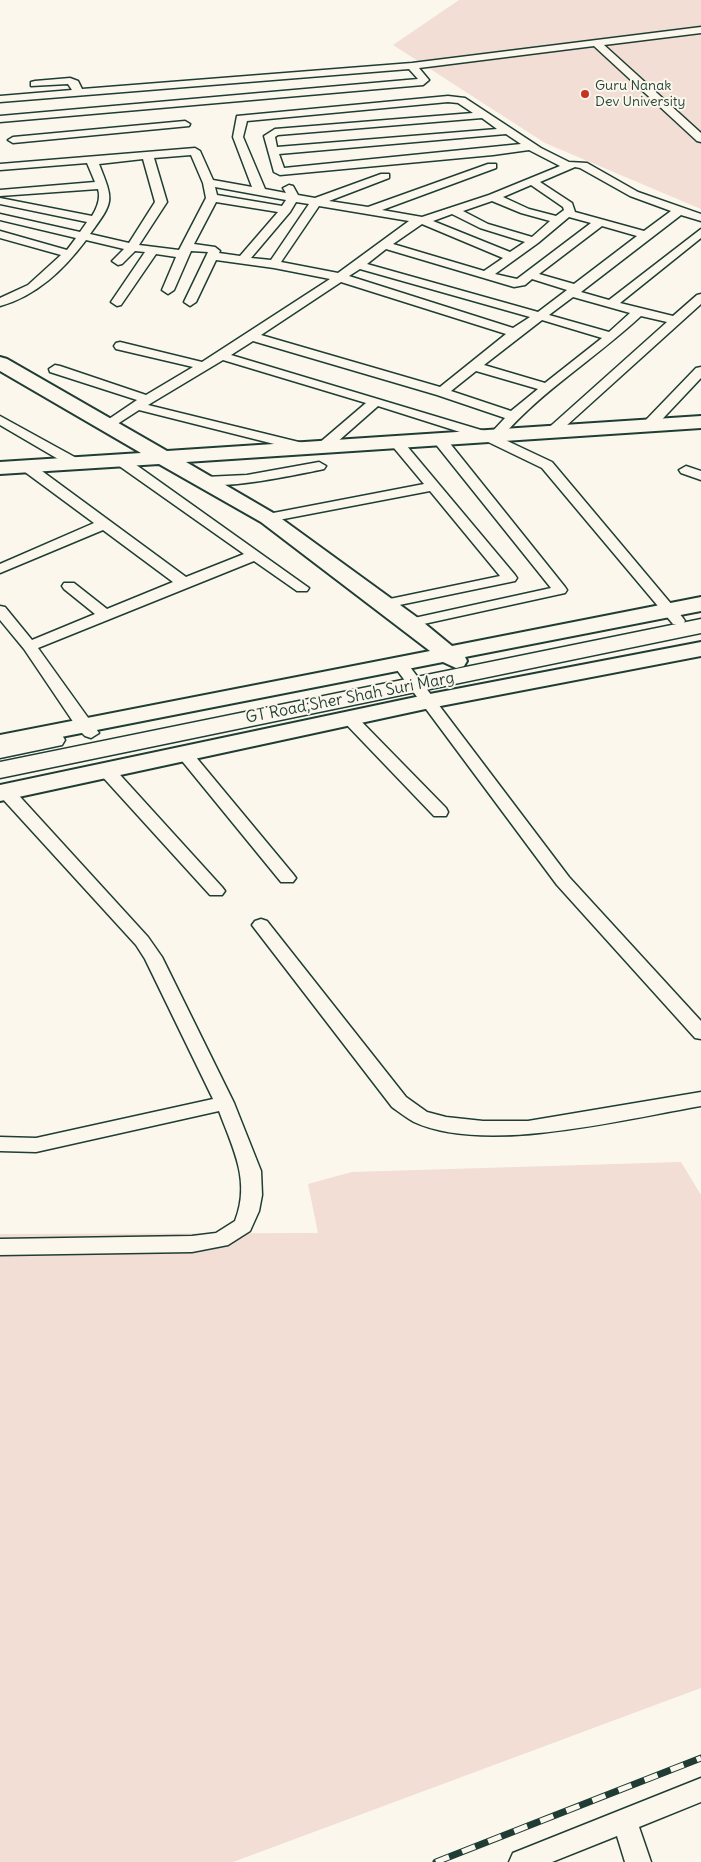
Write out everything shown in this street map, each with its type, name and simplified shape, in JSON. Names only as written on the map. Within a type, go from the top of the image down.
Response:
[{"type":"main road","name":"GT Road;Sher Shah Suri Marg","points":[[2,785],[417,685],[456,663],[674,615],[701,616]]},
{"type":"main road","name":"GT Road;Sher Shah Suri Marg","points":[[456,663],[701,626]]},
{"type":"main road","name":"GT Road;Sher Shah Suri Marg","points":[[0,750],[88,729],[417,685]]},
{"type":"street","points":[[0,99],[78,93],[168,80],[412,66],[701,30]]},
{"type":"street","points":[[597,44],[701,138]]},
{"type":"street","points":[[207,77],[404,56]]},
{"type":"street","points":[[0,119],[423,82],[424,80],[412,66]]},
{"type":"street","points":[[168,80],[209,183],[212,198],[168,290]]},
{"type":"street","points":[[28,85],[70,81],[74,83],[78,93]]},
{"type":"street","points":[[241,118],[454,98],[461,100],[531,146],[568,166]]},
{"type":"street","points":[[232,99],[241,118],[242,126],[238,137],[260,192]]},
{"type":"street","points":[[293,197],[280,172],[273,151],[269,135],[275,132],[482,115]]},
{"type":"street","points":[[273,151],[507,131]]},
{"type":"street","points":[[13,140],[190,138]]},
{"type":"street","points":[[0,167],[82,159],[92,161],[148,156],[190,138]]},
{"type":"street","points":[[280,172],[493,152],[531,146]]},
{"type":"street","points":[[118,261],[132,248],[161,202],[148,156]]},
{"type":"street","points":[[0,302],[17,296],[47,278],[69,254],[95,220],[105,203],[105,193],[92,161]]},
{"type":"street","points":[[108,426],[220,356],[358,265],[406,227],[420,220],[492,196],[568,166],[583,165],[629,192],[701,218]]},
{"type":"street","points":[[371,210],[492,166]]},
{"type":"street","points":[[274,264],[317,201],[385,176]]},
{"type":"street","points":[[486,275],[534,241],[571,208],[532,181]]},
{"type":"street","points":[[209,183],[420,220],[511,257]]},
{"type":"street","points":[[0,193],[101,185]]},
{"type":"street","points":[[492,196],[525,211],[600,222],[646,235]]},
{"type":"street","points":[[243,260],[286,210],[293,197]]},
{"type":"street","points":[[212,198],[286,210]]},
{"type":"street","points":[[0,201],[95,220]]},
{"type":"street","points":[[452,210],[484,226],[534,241]]},
{"type":"street","points":[[442,392],[515,333],[574,291],[678,211]]},
{"type":"street","points":[[0,228],[6,218],[132,248],[152,250],[213,250],[212,256],[190,302]]},
{"type":"street","points":[[385,245],[514,283],[521,282],[600,222]]},
{"type":"street","points":[[611,304],[701,232]]},
{"type":"street","points":[[0,234],[69,254]]},
{"type":"street","points":[[396,236],[498,267]]},
{"type":"street","points":[[117,302],[152,250]]},
{"type":"street","points":[[212,256],[274,264],[339,277],[515,333]]},
{"type":"street","points":[[358,265],[611,337]]},
{"type":"street","points":[[530,275],[611,304],[676,321]]},
{"type":"street","points":[[0,290],[17,296]]},
{"type":"street","points":[[551,432],[701,298]]},
{"type":"street","points":[[492,436],[513,416],[611,337],[639,311]]},
{"type":"street","points":[[251,336],[442,392],[513,416]]},
{"type":"street","points":[[120,346],[204,366]]},
{"type":"street","points":[[220,356],[492,436],[552,468],[674,615],[701,604]]},
{"type":"street","points":[[0,363],[268,518],[410,623],[456,663]]},
{"type":"street","points":[[475,366],[547,388]]},
{"type":"street","points":[[56,370],[142,403],[316,454]]},
{"type":"street","points":[[648,426],[701,371]]},
{"type":"street","points":[[205,481],[247,479],[316,454],[375,402]]},
{"type":"street","points":[[0,420],[75,463]]},
{"type":"street","points":[[0,468],[165,457],[316,454],[396,442],[701,422]]},
{"type":"street","points":[[410,623],[560,590],[439,439]]},
{"type":"street","points":[[385,604],[510,578],[396,442]]},
{"type":"street","points":[[120,460],[302,588]]},
{"type":"street","points":[[26,466],[184,583]]},
{"type":"street","points":[[686,470],[701,476]]},
{"type":"street","points":[[268,518],[433,486]]},
{"type":"street","points":[[0,569],[104,524]]},
{"type":"street","points":[[29,646],[255,555]]},
{"type":"street","points":[[69,586],[106,615]]},
{"type":"street","points":[[0,610],[29,646],[88,729]]},
{"type":"street","points":[[2,785],[106,770],[349,718],[417,685],[701,649]]},
{"type":"street","points":[[0,742],[88,729],[456,663]]},
{"type":"street","points":[[417,685],[564,880],[701,1033]]},
{"type":"street","points":[[349,718],[440,812]]},
{"type":"street","points":[[184,753],[287,878]]},
{"type":"street","points":[[106,770],[216,891]]},
{"type":"street","points":[[0,1247],[192,1244],[221,1240],[243,1226],[252,1194],[251,1171],[225,1103],[153,957],[142,941],[2,785]]},
{"type":"street","points":[[261,925],[399,1102],[421,1117],[446,1124],[483,1128],[528,1128],[701,1099]]},
{"type":"street","points":[[0,1144],[36,1145],[51,1143],[225,1103]]},
{"type":"street","points":[[522,1862],[701,1790]]},
{"type":"street","points":[[625,1821],[638,1862]]},
{"type":"shaded area","name":"Guru Nanak Dev University","points":[[459,0],[701,0],[701,209],[545,143],[393,45]]},
{"type":"shaded area","points":[[681,1162],[701,1195],[701,1688],[233,1862],[0,1862],[0,1234],[318,1233],[308,1184],[352,1172]]},
{"type":"railway","points":[[436,1862],[701,1758]]},
{"type":"place","name":"Guru Nanak Dev University","points":[[585,94]]}]
